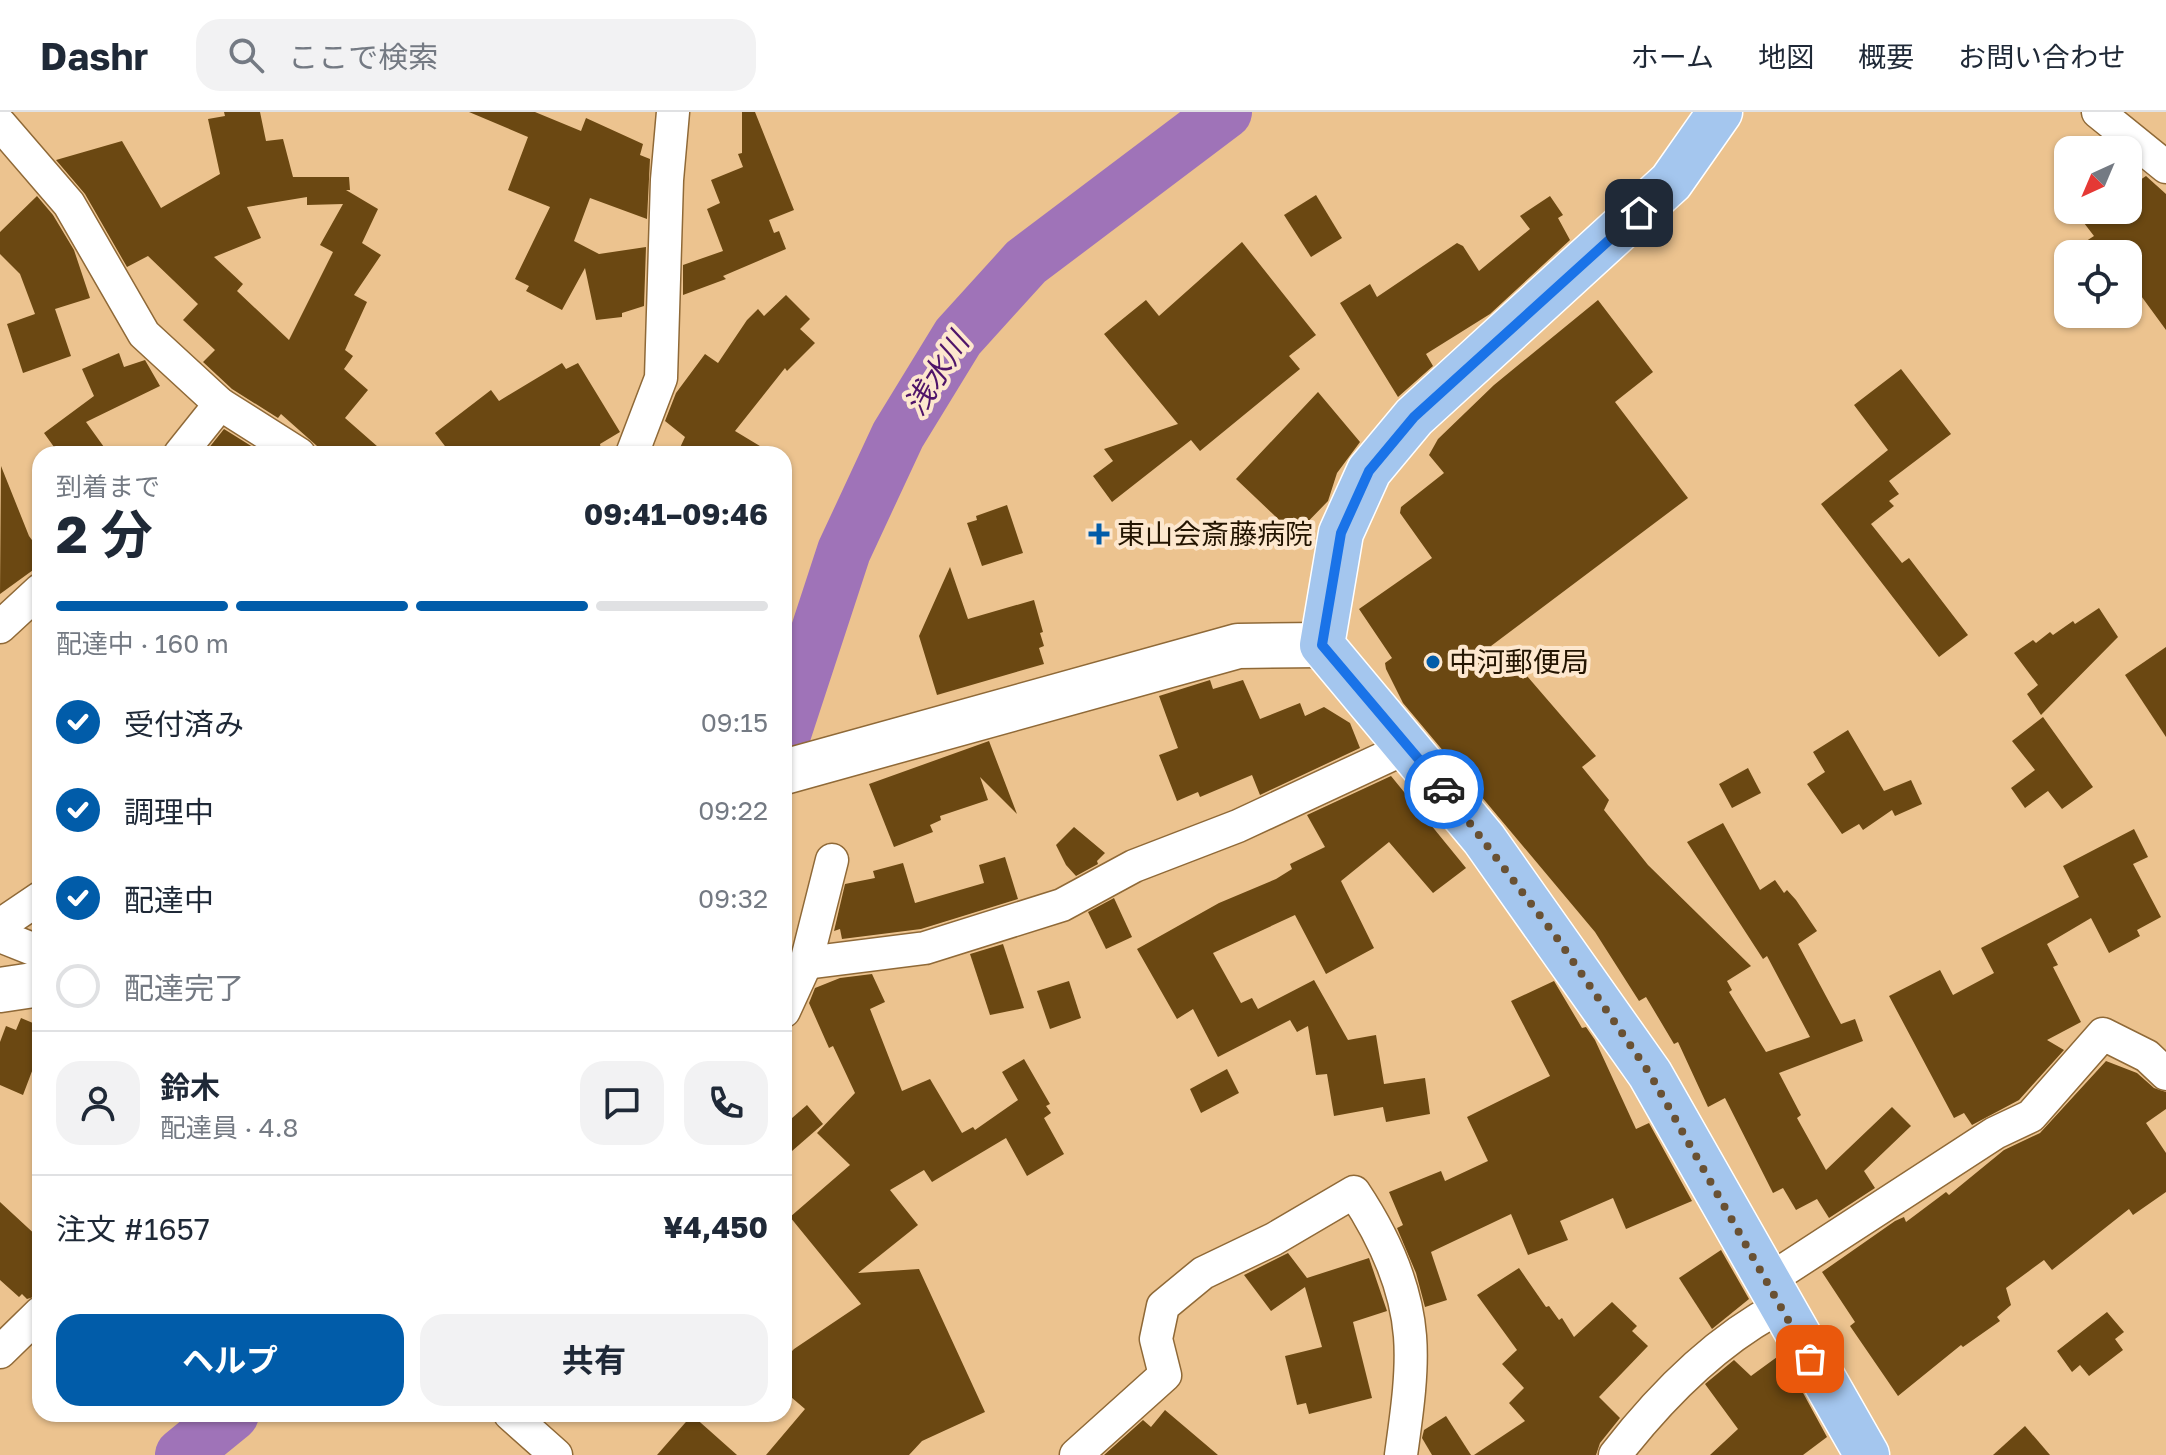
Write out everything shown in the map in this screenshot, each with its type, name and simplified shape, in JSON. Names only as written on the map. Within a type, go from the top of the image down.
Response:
[{"type":"highway","points":[[1720,112],[1671,182],[1414,417],[1369,471],[1341,533],[1322,645],[1410,746],[1557,938],[1650,1074],[1867,1455]]},
{"type":"street","points":[[635,446],[661,378],[667,180],[673,112]]},
{"type":"street","points":[[2098,112],[2166,167]]},
{"type":"street","points":[[0,124],[69,204],[144,334],[220,404],[286,446]]},
{"type":"street","points":[[186,446],[220,404]]},
{"type":"street","points":[[0,627],[32,597]]},
{"type":"street","points":[[792,770],[1238,646],[1322,645]]},
{"type":"street","points":[[806,963],[925,948],[1062,905],[1134,866],[1238,826],[1410,746]]},
{"type":"street","points":[[792,994],[806,963],[832,860]]},
{"type":"street","points":[[0,925],[32,903]]},
{"type":"street","points":[[0,936],[32,949]]},
{"type":"street","points":[[0,990],[32,985]]},
{"type":"street","points":[[1615,1455],[1648,1411],[1743,1326],[1773,1294],[1995,1133],[2031,1116],[2103,1034],[2147,1056],[2166,1074]]},
{"type":"street","points":[[1076,1455],[1165,1375],[1156,1339],[1163,1306],[1203,1273],[1274,1239],[1354,1192],[1376,1225],[1396,1277],[1410,1336],[1401,1455]]},
{"type":"street","points":[[0,1352],[32,1321]]},
{"type":"street","points":[[519,1422],[556,1455]]},
{"type":"building","points":[[224,112],[260,112],[266,141],[283,139],[293,177],[349,177],[350,190],[346,190],[378,209],[362,243],[381,255],[354,295],[367,302],[345,350],[353,356],[344,369],[368,390],[345,418],[377,446],[317,446],[281,414],[278,418],[232,389],[203,362],[215,350],[183,320],[198,304],[148,256],[127,267],[85,194],[56,160],[122,141],[161,208],[220,174],[208,119],[225,116]],"holes":[[[307,197],[307,205],[343,204],[320,245],[333,252],[289,340],[237,291],[243,284],[214,257],[261,238],[247,207]]]},
{"type":"building","points":[[469,112],[535,112],[581,131],[586,118],[643,144],[640,155],[650,159],[647,219],[590,198],[574,241],[599,254],[646,247],[644,306],[622,313],[622,317],[596,320],[585,268],[562,310],[526,291],[529,286],[515,279],[550,207],[508,190],[528,137]]},
{"type":"building","points":[[742,112],[755,112],[794,210],[769,220],[774,233],[779,231],[786,249],[723,276],[726,279],[683,295],[683,265],[723,251],[707,209],[720,203],[711,180],[743,167],[738,154],[742,153]]},
{"type":"building","points":[[2146,176],[2166,194],[2166,330],[2142,297],[2142,240],[2088,240],[2094,236],[2085,224],[2142,224],[2142,179]]},
{"type":"building","points":[[1316,195],[1342,238],[1311,257],[1284,215]]},
{"type":"building","points":[[37,196],[53,215],[74,250],[90,298],[55,309],[71,356],[23,373],[7,324],[35,314],[20,274],[0,254],[0,232]]},
{"type":"building","points":[[1550,196],[1563,215],[1558,218],[1570,240],[1490,314],[1426,354],[1433,366],[1398,397],[1340,303],[1370,284],[1377,297],[1457,243],[1463,246],[1479,271],[1530,229],[1520,216]]},
{"type":"building","points":[[1242,242],[1316,335],[1289,356],[1300,369],[1200,451],[1191,440],[1112,502],[1093,476],[1113,461],[1104,449],[1178,424],[1104,334],[1146,300],[1159,316]]},
{"type":"building","points":[[786,295],[810,319],[800,329],[815,343],[787,371],[785,368],[735,431],[760,446],[681,446],[685,437],[665,421],[676,393],[705,354],[718,363],[747,320],[758,309],[764,316]]},
{"type":"building","points":[[1598,300],[1653,372],[1615,402],[1688,498],[1491,646],[1523,679],[1527,676],[1596,756],[1582,767],[1609,800],[1604,810],[1648,865],[1751,966],[1727,981],[1732,990],[1729,992],[1766,1052],[1810,1037],[1767,956],[1763,959],[1687,842],[1723,823],[1760,890],[1775,880],[1784,893],[1787,890],[1796,900],[1817,931],[1798,944],[1841,1024],[1855,1019],[1863,1041],[1779,1073],[1801,1115],[1797,1118],[1826,1170],[1892,1107],[1911,1126],[1864,1171],[1875,1188],[1829,1218],[1817,1199],[1796,1210],[1783,1188],[1773,1193],[1725,1098],[1708,1107],[1678,1042],[1674,1044],[1646,997],[1639,1001],[1595,932],[1403,703],[1386,669],[1385,663],[1392,658],[1359,609],[1432,558],[1400,513],[1401,507],[1444,473],[1429,455],[1438,439],[1494,385]]},
{"type":"building","points":[[119,353],[124,367],[145,360],[160,386],[86,422],[103,446],[53,446],[44,433],[94,396],[82,369]]},
{"type":"building","points":[[562,363],[566,369],[578,363],[620,432],[600,446],[445,446],[435,433],[491,390],[499,401]]},
{"type":"building","points":[[1901,369],[1951,434],[1889,481],[1899,494],[1889,501],[1894,506],[1871,524],[1902,563],[1909,558],[1968,635],[1939,657],[1821,504],[1888,450],[1854,405]]},
{"type":"building","points":[[1318,392],[1360,442],[1337,473],[1328,501],[1295,535],[1236,479]]},
{"type":"building","points":[[224,429],[251,446],[210,446]]},
{"type":"building","points":[[1,466],[32,540],[32,571],[0,594]]},
{"type":"building","points":[[1007,505],[1023,553],[982,566],[967,523],[977,520],[976,516]]},
{"type":"building","points":[[950,567],[968,619],[1034,600],[1043,632],[1040,633],[1044,646],[1039,648],[1044,664],[937,695],[919,636]]},
{"type":"building","points":[[2099,608],[2118,637],[2041,715],[2027,694],[2038,685],[2014,653],[2033,640],[2036,643],[2050,632],[2053,635],[2073,621],[2075,624]]},
{"type":"building","points":[[2166,647],[2166,737],[2125,675]]},
{"type":"building","points":[[1210,680],[1213,689],[1243,680],[1260,719],[1300,703],[1305,716],[1324,707],[1350,723],[1360,748],[1260,795],[1252,775],[1200,797],[1198,792],[1177,801],[1159,755],[1178,748],[1159,696]]},
{"type":"building","points":[[2043,717],[2093,787],[2062,809],[2048,791],[2025,808],[2011,788],[2035,770],[2012,741]]},
{"type":"building","points":[[1848,730],[1884,791],[1911,780],[1922,804],[1895,816],[1892,810],[1863,830],[1859,824],[1842,834],[1807,784],[1825,772],[1813,752]]},
{"type":"building","points":[[989,741],[1017,814],[980,777],[988,800],[940,816],[941,820],[930,825],[933,832],[894,847],[869,784]]},
{"type":"building","points":[[1748,768],[1761,793],[1732,808],[1719,784]]},
{"type":"building","points":[[1391,776],[1466,868],[1433,893],[1389,842],[1341,881],[1374,948],[1326,974],[1295,915],[1213,953],[1241,1003],[1252,998],[1258,1009],[1314,980],[1348,1040],[1376,1035],[1384,1084],[1425,1078],[1430,1114],[1386,1122],[1383,1107],[1334,1116],[1327,1074],[1316,1075],[1308,1026],[1297,1032],[1290,1020],[1218,1057],[1193,1009],[1177,1019],[1137,949],[1219,903],[1276,879],[1292,869],[1290,864],[1325,847],[1307,815]]},
{"type":"building","points":[[1074,827],[1105,853],[1097,861],[1098,864],[1076,876],[1066,865],[1056,845]]},
{"type":"building","points":[[2134,829],[2148,857],[2133,864],[2161,917],[2137,930],[2140,936],[2109,953],[2091,918],[2047,944],[2058,965],[2053,967],[2081,1022],[2047,1040],[2064,1050],[2019,1100],[1972,1125],[1964,1113],[1954,1118],[1889,996],[1940,970],[1953,995],[1994,973],[1981,948],[2079,897],[2063,866]]},
{"type":"building","points":[[1005,857],[1018,899],[921,929],[842,939],[840,929],[834,931],[845,884],[875,878],[873,871],[903,863],[915,903],[984,883],[979,865]]},
{"type":"building","points":[[1114,898],[1132,937],[1106,949],[1088,912]]},
{"type":"building","points":[[1003,944],[1024,1008],[990,1015],[970,954]]},
{"type":"building","points":[[872,974],[885,1002],[870,1009],[902,1091],[930,1079],[962,1133],[973,1127],[975,1130],[1018,1100],[1002,1072],[1024,1059],[1050,1104],[1046,1106],[1051,1113],[1044,1118],[1064,1154],[1027,1176],[1006,1138],[932,1182],[924,1170],[890,1190],[918,1225],[858,1273],[919,1269],[985,1412],[922,1441],[909,1455],[766,1455],[805,1409],[792,1398],[792,1351],[861,1304],[792,1219],[792,1215],[850,1165],[817,1133],[855,1093],[833,1046],[829,1048],[809,1003],[815,988],[840,978]]},
{"type":"building","points":[[1069,981],[1081,1018],[1050,1029],[1037,991]]},
{"type":"building","points":[[1554,981],[1582,1028],[1586,1027],[1595,1040],[1636,1129],[1649,1123],[1692,1201],[1626,1229],[1613,1198],[1560,1221],[1568,1240],[1528,1255],[1511,1214],[1431,1252],[1447,1300],[1425,1307],[1416,1273],[1397,1228],[1403,1225],[1389,1192],[1441,1171],[1445,1181],[1488,1161],[1467,1117],[1550,1076],[1511,1001]]},
{"type":"building","points":[[21,1018],[32,1023],[32,1071],[23,1095],[0,1085],[0,1042],[6,1026],[16,1030]]},
{"type":"building","points":[[2106,1061],[2137,1073],[2154,1088],[2166,1092],[2166,1109],[2146,1123],[2166,1153],[2166,1192],[2133,1215],[2129,1209],[2052,1270],[2044,1260],[2006,1288],[2011,1305],[1997,1317],[2000,1321],[1963,1347],[1961,1345],[1898,1396],[1850,1326],[1855,1322],[1822,1272],[1895,1221],[1904,1217],[1906,1222],[1946,1192],[1949,1195],[2004,1150],[2040,1133]]},
{"type":"building","points":[[1227,1069],[1239,1093],[1201,1113],[1190,1089]]},
{"type":"building","points":[[807,1105],[823,1124],[792,1151],[792,1118]]},
{"type":"building","points":[[0,1202],[32,1232],[32,1297],[27,1299],[22,1294],[19,1297],[0,1280]]},
{"type":"building","points":[[1721,1250],[1749,1299],[1712,1329],[1679,1278]]},
{"type":"building","points":[[1288,1253],[1307,1278],[1369,1258],[1387,1311],[1353,1322],[1372,1398],[1309,1414],[1306,1403],[1297,1405],[1285,1356],[1322,1347],[1305,1287],[1271,1311],[1244,1275]]},
{"type":"building","points":[[1519,1268],[1546,1307],[1549,1306],[1559,1320],[1562,1318],[1574,1337],[1612,1302],[1637,1326],[1632,1331],[1648,1346],[1599,1397],[1620,1418],[1600,1443],[1596,1455],[1474,1455],[1525,1421],[1509,1403],[1524,1388],[1502,1364],[1517,1350],[1477,1295]]},
{"type":"building","points":[[2107,1312],[2124,1332],[2115,1339],[2123,1350],[2089,1376],[2080,1365],[2072,1372],[2057,1351]]},
{"type":"building","points":[[1777,1357],[1802,1391],[1827,1437],[1803,1455],[1710,1455],[1738,1429],[1705,1384],[1734,1360],[1751,1376]]},
{"type":"building","points":[[1165,1410],[1218,1455],[1104,1455],[1143,1420],[1151,1427]]},
{"type":"building","points":[[1446,1416],[1471,1455],[1432,1455],[1422,1438],[1424,1430]]},
{"type":"building","points":[[686,1422],[700,1422],[737,1455],[657,1455]]},
{"type":"building","points":[[2025,1426],[2050,1455],[1993,1455]]},
{"type":"waterway","name":"浅水川","points":[[792,710],[844,551],[898,435],[958,337],[1026,262],[1225,112]]},
{"type":"waterway","name":"浅水川","points":[[182,1455],[222,1422]]},
{"type":"way so far","points":[[1444,789],[1557,938],[1650,1074],[1810,1359]]},
{"type":"place","name":"東山会斎藤病院","points":[[1099,534]]},
{"type":"place","name":"中河郵便局","points":[[1433,662]]},
{"type":"route","points":[[1444,789],[1322,645],[1341,533],[1369,471],[1414,417],[1639,213]]}]
